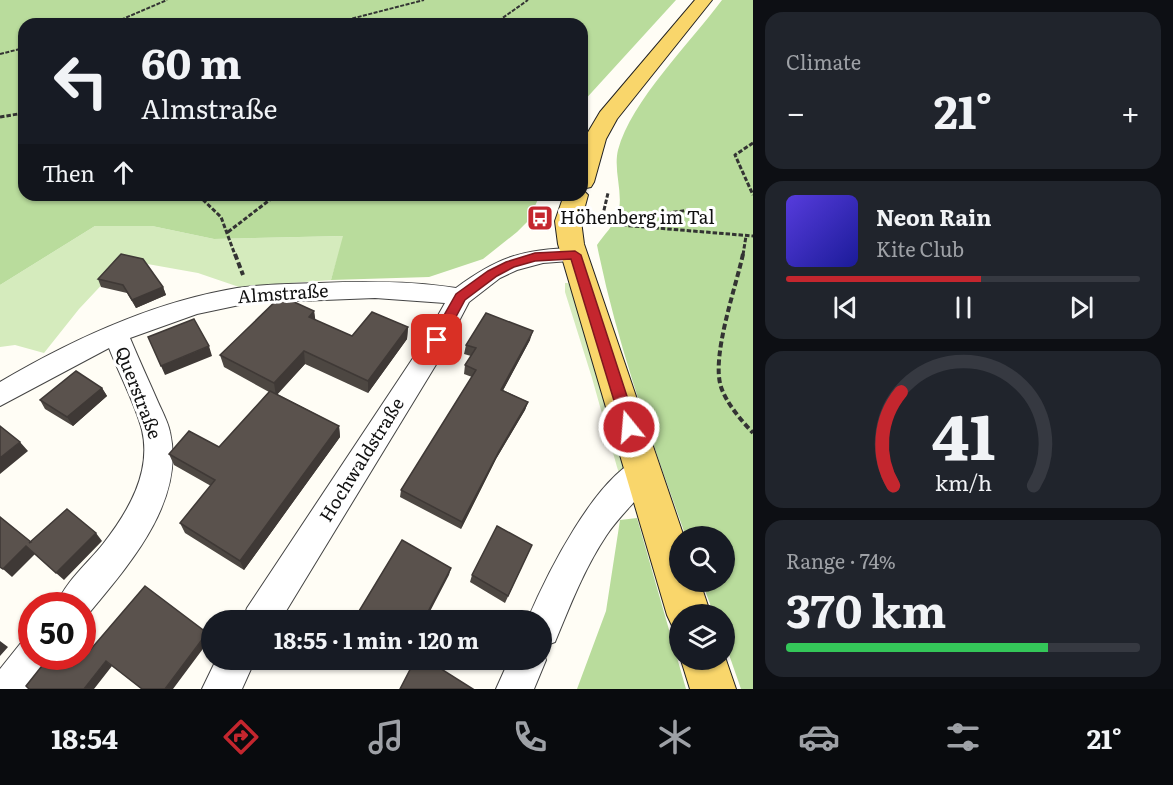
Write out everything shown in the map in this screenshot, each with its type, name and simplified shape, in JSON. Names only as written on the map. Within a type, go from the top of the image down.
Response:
[{"type":"main road","points":[[588,162],[595,139],[608,117],[704,0]]},
{"type":"main road","points":[[575,201],[568,221],[568,235],[686,604]]},
{"type":"main road","points":[[707,670],[713,689]]},
{"type":"street","points":[[460,297],[492,273],[510,264],[543,256],[575,255]]},
{"type":"street","name":"Almstraße","points":[[0,394],[39,371],[116,335],[199,305],[251,295],[393,290],[460,297]]},
{"type":"street","name":"Hochwaldstraße","points":[[267,610],[428,356],[460,297]]},
{"type":"street","name":"Querstraße","points":[[85,592],[142,516],[152,492],[158,463],[159,445],[156,430],[116,335]]},
{"type":"street","points":[[550,610],[579,546],[605,509],[643,470]]},
{"type":"street","points":[[8,689],[23,670]]},
{"type":"street","points":[[221,689],[231,670]]},
{"type":"street","points":[[515,689],[524,670]]},
{"type":"path","points":[[125,18],[167,0]]},
{"type":"path","points":[[354,18],[424,0]]},
{"type":"path","points":[[502,18],[528,0]]},
{"type":"path","points":[[0,54],[18,50]]},
{"type":"path","points":[[0,117],[18,114]]},
{"type":"path","points":[[753,143],[735,155],[753,195]]},
{"type":"path","points":[[598,223],[608,193]]},
{"type":"path","points":[[204,201],[221,217],[251,295]]},
{"type":"path","points":[[228,232],[268,201]]},
{"type":"path","points":[[598,223],[689,210]]},
{"type":"path","points":[[598,223],[753,236]]},
{"type":"path","points":[[746,236],[745,254],[719,354],[720,385],[753,433]]},
{"type":"green space","points":[[0,0],[676,0],[588,96],[588,18],[18,18],[18,201],[537,201],[528,221],[483,259],[429,277],[331,280],[343,236],[214,239],[152,226],[95,226],[0,285]]},
{"type":"green space","points":[[722,0],[753,0],[753,689],[741,689],[734,670],[735,604],[710,604],[706,592],[735,592],[735,526],[682,526],[625,356],[597,245],[612,226],[620,206],[617,158],[625,131],[635,112],[663,72]]},
{"type":"green space","points":[[95,226],[152,226],[214,239],[344,236],[331,280],[239,287],[198,273],[125,260],[79,309],[44,353],[15,345],[0,347],[0,285]]},
{"type":"green space","points":[[565,283],[572,288],[626,474],[619,473],[617,467],[565,292]]},
{"type":"green space","points":[[637,518],[669,630],[669,670],[681,670],[686,689],[577,689],[606,611],[620,520]]},
{"type":"building","points":[[121,254],[143,259],[163,287],[132,300],[123,285],[98,279]]},
{"type":"building","points":[[281,296],[314,311],[309,317],[352,336],[372,312],[408,327],[368,381],[304,351],[274,383],[220,355]]},
{"type":"building","points":[[486,313],[533,331],[501,390],[528,402],[462,522],[401,490],[476,370],[465,365],[476,348],[466,345]]},
{"type":"building","points":[[194,319],[209,346],[161,366],[148,337]]},
{"type":"building","points":[[76,371],[102,388],[67,417],[40,400]]},
{"type":"building","points":[[270,391],[339,426],[240,561],[180,523],[215,480],[169,454],[189,431],[219,447]]},
{"type":"building","points":[[0,426],[20,442],[0,458]]},
{"type":"building","points":[[67,509],[96,533],[56,573],[26,546],[3,569],[0,567],[0,517],[31,542]]},
{"type":"building","points":[[497,526],[532,545],[508,596],[472,575]]},
{"type":"building","points":[[402,540],[451,568],[429,610],[360,610]]},
{"type":"building","points":[[145,586],[201,628],[201,641],[165,689],[142,689],[106,661],[84,689],[29,689],[26,686],[39,670],[96,670],[96,643]]},
{"type":"building","points":[[410,670],[443,670],[473,689],[400,689]]},
{"type":"place","name":"Höhenberg im Tal","points":[[540,218]]},
{"type":"route","points":[[437,340],[460,297],[492,273],[510,264],[535,257],[575,255],[629,427]]}]
